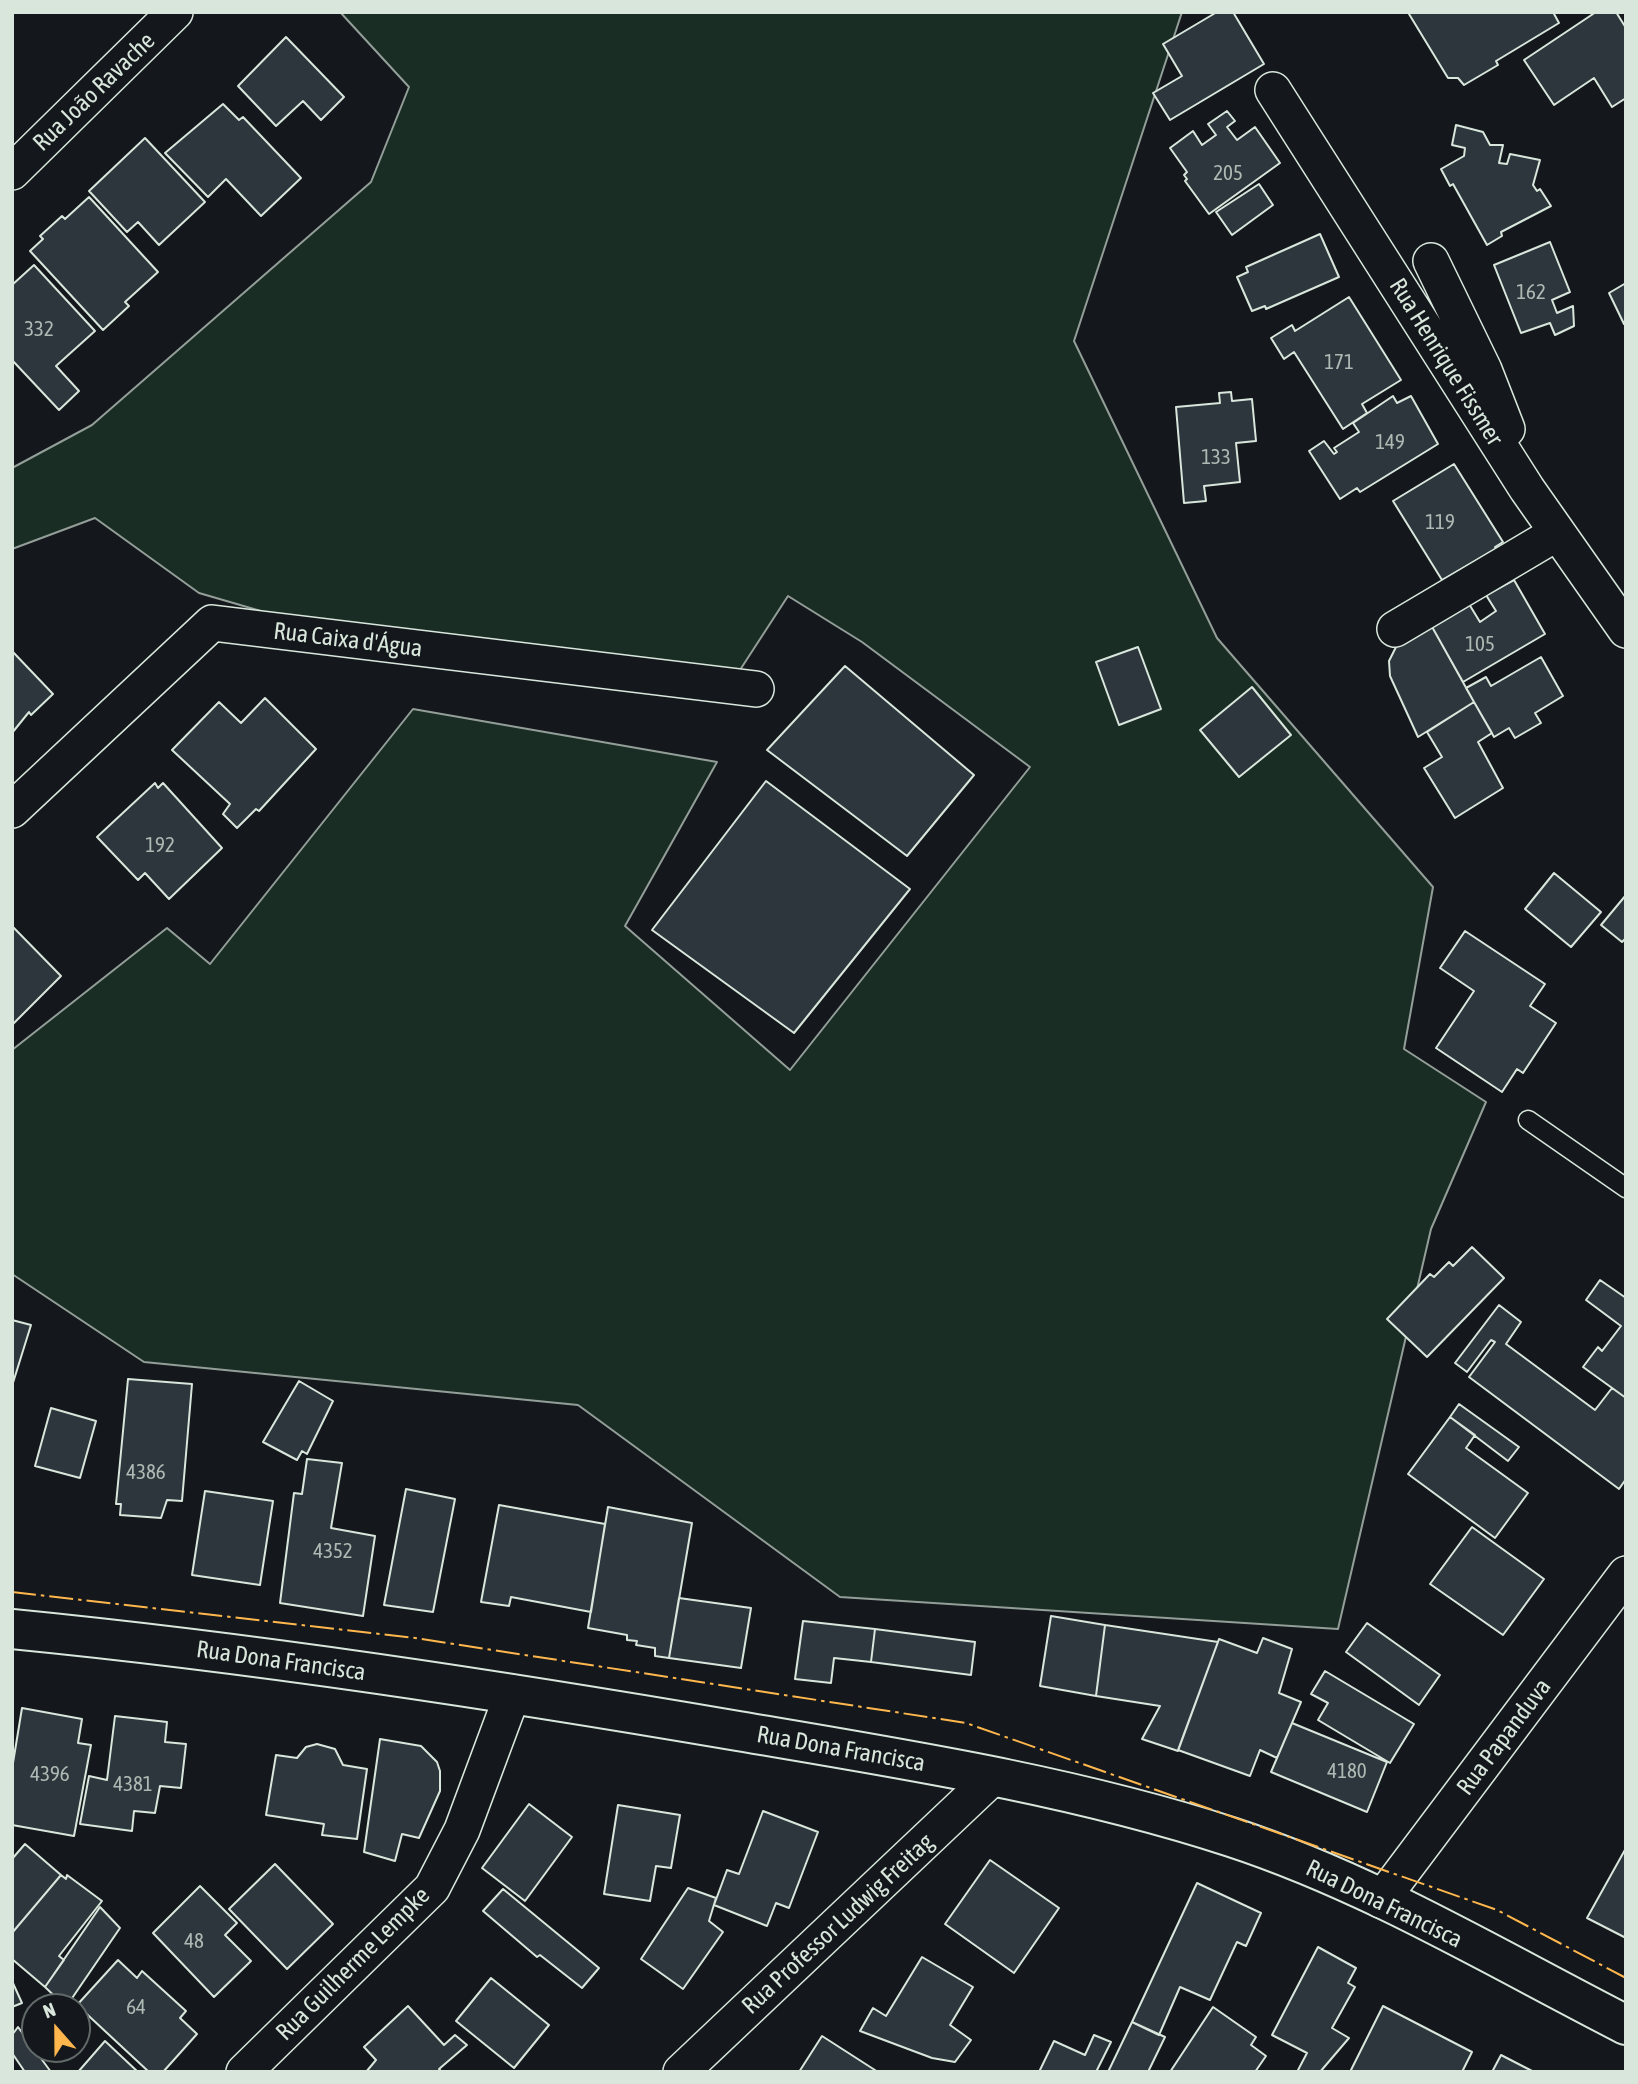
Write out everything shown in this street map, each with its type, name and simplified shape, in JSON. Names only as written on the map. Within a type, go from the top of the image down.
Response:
[{"type":"main road","name":"Rua Dona Francisca","points":[[12,1629],[205,1650],[513,1693],[994,1776],[1100,1800],[1232,1837],[1293,1859],[1381,1900],[1626,2025]]},
{"type":"street","name":"Rua João Ravache","points":[[12,172],[175,12]]},
{"type":"street","name":"Rua Henrique Fissmer","points":[[1273,90],[1527,489],[1626,630]]},
{"type":"street","points":[[1432,261],[1484,370],[1527,489]]},
{"type":"street","points":[[1395,629],[1557,533]]},
{"type":"street","name":"Rua Caixa d'Água","points":[[12,810],[212,623],[756,689]]},
{"type":"street","name":"Rua Papanduva","points":[[1381,1900],[1626,1574]]},
{"type":"street","name":"Rua Guilherme Lempke","points":[[244,2072],[432,1888],[462,1830],[513,1693]]},
{"type":"street","name":"Rua Professor Ludwig Freitag","points":[[681,2072],[994,1776]]},
{"type":"lane","points":[[1528,1120],[1626,1188]]},
{"type":"green space","points":[[340,12],[1182,12],[1074,341],[1217,638],[1433,887],[1404,1049],[1486,1102],[1431,1229],[1338,1629],[840,1597],[578,1405],[144,1362],[12,1274],[12,1050],[167,928],[210,964],[413,709],[717,762],[625,926],[790,1070],[1030,767],[862,642],[788,596],[738,673],[302,623],[199,593],[95,518],[12,549],[12,468],[92,425],[371,182],[409,87]]},
{"type":"building","points":[[1217,12],[1233,12],[1264,64],[1170,120],[1153,93],[1182,76],[1163,44]]},
{"type":"building","points":[[1553,12],[1559,23],[1496,61],[1498,65],[1464,85],[1458,78],[1448,78],[1409,14]]},
{"type":"building","points":[[1596,12],[1616,12],[1626,28],[1626,98],[1612,107],[1594,78],[1554,105],[1524,60]]},
{"type":"building","points":[[286,37],[344,97],[321,120],[303,101],[276,126],[238,86]]},
{"type":"building","points":[[223,104],[239,120],[243,117],[301,178],[261,216],[226,179],[208,197],[165,153]]},
{"type":"building","points":[[1227,111],[1235,121],[1227,127],[1237,140],[1255,127],[1280,163],[1209,214],[1185,181],[1187,179],[1184,175],[1187,172],[1170,148],[1193,131],[1202,145],[1216,135],[1208,124]]},
{"type":"building","points":[[1456,125],[1483,132],[1490,145],[1503,145],[1499,163],[1507,164],[1510,154],[1540,160],[1533,185],[1537,191],[1540,189],[1551,206],[1501,232],[1502,236],[1487,245],[1453,184],[1450,186],[1441,169],[1464,156],[1465,148],[1452,145]]},
{"type":"building","points":[[145,138],[205,202],[159,245],[138,222],[127,232],[89,191]]},
{"type":"building","points":[[1259,184],[1273,205],[1232,235],[1216,212]]},
{"type":"building","points":[[89,197],[158,272],[125,302],[129,306],[103,330],[30,251],[43,239],[40,236],[62,216],[65,219]]},
{"type":"building","points":[[1320,234],[1339,277],[1266,309],[1265,306],[1252,311],[1237,277],[1248,272],[1246,267]]},
{"type":"building","points":[[1550,242],[1570,292],[1552,300],[1557,313],[1573,306],[1574,326],[1555,335],[1550,323],[1521,333],[1494,265]]},
{"type":"building","points":[[34,265],[95,331],[56,366],[79,391],[59,410],[12,360],[12,285]]},
{"type":"building","points":[[1626,283],[1626,323],[1624,324],[1609,293]]},
{"type":"building","points":[[1349,297],[1401,380],[1362,404],[1367,413],[1343,429],[1294,352],[1284,359],[1271,338],[1292,325],[1295,331]]},
{"type":"building","points":[[1231,392],[1232,401],[1252,399],[1256,441],[1236,443],[1240,482],[1204,486],[1206,501],[1184,503],[1176,407],[1220,403],[1219,393]]},
{"type":"building","points":[[1393,396],[1397,403],[1411,396],[1438,444],[1360,492],[1357,488],[1340,499],[1309,451],[1324,441],[1334,454],[1337,452],[1334,448],[1359,432],[1353,423]]},
{"type":"building","points":[[1454,464],[1503,542],[1495,547],[1496,549],[1442,580],[1393,501]]},
{"type":"building","points":[[1514,580],[1545,634],[1463,682],[1431,625],[1469,604],[1480,622],[1496,611],[1486,595]]},
{"type":"building","points":[[1431,625],[1474,702],[1418,737],[1390,676],[1389,661],[1398,643]]},
{"type":"building","points":[[1138,647],[1161,709],[1119,725],[1096,662]]},
{"type":"building","points":[[12,651],[53,694],[31,715],[29,712],[12,733]]},
{"type":"building","points":[[1541,657],[1563,696],[1535,713],[1541,723],[1515,738],[1509,728],[1494,737],[1466,688],[1486,677],[1491,686]]},
{"type":"building","points":[[845,666],[974,775],[907,856],[767,750]]},
{"type":"building","points":[[1252,687],[1291,735],[1239,777],[1200,730]]},
{"type":"building","points":[[265,698],[316,749],[259,811],[256,809],[237,828],[223,814],[230,804],[172,750],[219,702],[241,723]]},
{"type":"building","points":[[1474,702],[1492,733],[1478,742],[1503,788],[1455,818],[1424,768],[1442,757],[1427,732]]},
{"type":"building","points":[[766,781],[910,889],[794,1033],[652,930]]},
{"type":"building","points":[[155,783],[158,788],[163,783],[222,848],[169,899],[145,873],[138,880],[97,837]]},
{"type":"building","points":[[1554,873],[1601,912],[1571,947],[1525,909]]},
{"type":"building","points":[[1626,895],[1626,938],[1622,942],[1601,925]]},
{"type":"building","points":[[12,926],[61,976],[12,1025]]},
{"type":"building","points":[[1465,931],[1545,984],[1530,1006],[1556,1023],[1523,1073],[1517,1069],[1502,1092],[1436,1048],[1474,991],[1440,968]]},
{"type":"building","points":[[1472,1247],[1504,1278],[1427,1357],[1387,1319],[1430,1274],[1434,1277],[1449,1262],[1453,1266]]},
{"type":"building","points":[[1600,1280],[1626,1298],[1626,1398],[1583,1367],[1598,1347],[1602,1351],[1621,1326],[1586,1300]]},
{"type":"building","points":[[1499,1305],[1521,1322],[1506,1344],[1595,1410],[1612,1388],[1626,1398],[1626,1479],[1619,1489],[1469,1377],[1495,1342],[1491,1340],[1467,1372],[1455,1363]]},
{"type":"building","points":[[12,1320],[31,1325],[12,1386]]},
{"type":"building","points":[[128,1379],[192,1384],[182,1501],[167,1500],[161,1518],[120,1515],[121,1504],[116,1504]]},
{"type":"building","points":[[299,1381],[333,1401],[307,1454],[302,1451],[297,1460],[263,1442]]},
{"type":"building","points":[[1459,1404],[1519,1447],[1508,1461],[1450,1417]]},
{"type":"building","points":[[51,1408],[96,1421],[80,1478],[35,1466]]},
{"type":"building","points":[[1450,1417],[1475,1435],[1466,1448],[1528,1493],[1495,1538],[1408,1474]]},
{"type":"building","points":[[307,1459],[342,1463],[331,1528],[375,1536],[363,1616],[280,1603],[294,1493],[302,1494]]},
{"type":"building","points":[[406,1489],[455,1499],[433,1612],[384,1605]]},
{"type":"building","points":[[205,1491],[273,1501],[260,1585],[192,1575]]},
{"type":"building","points":[[499,1505],[605,1524],[591,1612],[511,1597],[509,1606],[481,1602]]},
{"type":"building","points":[[608,1507],[692,1523],[669,1658],[655,1656],[655,1648],[636,1645],[637,1641],[627,1640],[627,1635],[588,1628]]},
{"type":"building","points":[[1472,1527],[1544,1579],[1503,1635],[1430,1584]]},
{"type":"building","points":[[679,1598],[751,1608],[741,1668],[669,1658]]},
{"type":"building","points":[[1051,1616],[1105,1625],[1096,1696],[1040,1686]]},
{"type":"building","points":[[803,1621],[875,1629],[871,1662],[834,1658],[831,1683],[795,1679]]},
{"type":"building","points":[[1367,1623],[1440,1675],[1419,1705],[1346,1652]]},
{"type":"building","points":[[1105,1625],[1218,1642],[1178,1751],[1142,1739],[1160,1706],[1096,1696]]},
{"type":"building","points":[[875,1629],[975,1642],[971,1675],[871,1662]]},
{"type":"building","points":[[1263,1638],[1292,1649],[1279,1693],[1301,1702],[1277,1758],[1260,1750],[1250,1776],[1178,1750],[1219,1639],[1257,1653]]},
{"type":"building","points":[[1325,1671],[1414,1724],[1390,1763],[1318,1720],[1328,1703],[1311,1694]]},
{"type":"building","points":[[22,1708],[82,1719],[78,1743],[91,1745],[74,1836],[12,1825],[12,1769]]},
{"type":"building","points":[[115,1716],[167,1722],[165,1742],[186,1744],[181,1788],[160,1786],[155,1813],[134,1811],[132,1831],[80,1824],[89,1776],[107,1780]]},
{"type":"building","points":[[1292,1723],[1387,1762],[1367,1812],[1271,1772]]},
{"type":"building","points":[[380,1739],[421,1746],[437,1762],[440,1771],[440,1791],[419,1838],[402,1834],[395,1861],[364,1852]]},
{"type":"building","points":[[317,1744],[335,1749],[343,1765],[367,1769],[357,1839],[322,1835],[324,1824],[266,1815],[276,1755],[297,1758],[306,1747]]},
{"type":"building","points":[[529,1804],[572,1837],[525,1901],[482,1868]]},
{"type":"building","points":[[618,1805],[680,1815],[671,1868],[656,1866],[650,1901],[604,1894]]},
{"type":"building","points":[[763,1811],[818,1832],[789,1908],[776,1903],[767,1926],[714,1905],[727,1870],[739,1874]]},
{"type":"building","points":[[25,1844],[61,1875],[12,1933],[12,1859]]},
{"type":"building","points":[[1626,1848],[1626,1938],[1587,1918]]},
{"type":"building","points":[[990,1860],[1059,1908],[1014,1973],[945,1924]]},
{"type":"building","points":[[275,1864],[333,1924],[287,1969],[229,1909]]},
{"type":"building","points":[[61,1875],[66,1879],[67,1875],[102,1901],[59,1956],[64,1960],[45,1987],[12,1959],[12,1933]]},
{"type":"building","points":[[1197,1883],[1261,1913],[1246,1946],[1237,1942],[1210,2000],[1180,1987],[1159,2035],[1132,2022]]},
{"type":"building","points":[[200,1886],[237,1923],[225,1935],[251,1961],[214,1997],[153,1933]]},
{"type":"building","points":[[688,1888],[716,1898],[709,1921],[723,1932],[683,1989],[641,1959]]},
{"type":"building","points":[[503,1889],[599,1968],[582,1988],[540,1955],[537,1957],[483,1911]]},
{"type":"building","points":[[100,1907],[120,1928],[76,1993],[51,1993],[45,1987]]},
{"type":"building","points":[[1318,1947],[1356,1968],[1348,1983],[1355,1987],[1332,2028],[1349,2038],[1320,2072],[1297,2072],[1307,2053],[1272,2035]]},
{"type":"building","points":[[922,1957],[973,1987],[950,2025],[971,2040],[955,2062],[932,2058],[860,2031],[873,2008],[886,2016]]},
{"type":"building","points":[[118,1960],[137,1978],[142,1971],[186,2011],[180,2018],[197,2034],[163,2072],[149,2072],[91,2018],[91,1993],[88,1993]]},
{"type":"building","points":[[491,1978],[549,2025],[514,2068],[456,2021]]},
{"type":"building","points":[[12,1981],[21,2003],[12,2007]]},
{"type":"building","points":[[408,2006],[444,2045],[455,2035],[467,2045],[439,2069],[442,2072],[366,2072],[376,2060],[364,2047]]},
{"type":"building","points":[[1383,2006],[1472,2052],[1462,2072],[1350,2072]]},
{"type":"building","points":[[1213,2007],[1256,2037],[1251,2045],[1266,2056],[1255,2072],[1170,2072]]},
{"type":"building","points":[[1132,2022],[1165,2037],[1148,2072],[1108,2072]]},
{"type":"building","points":[[18,2027],[21,2031],[21,2063],[44,2063],[51,2072],[25,2072],[12,2053],[12,2035]]},
{"type":"building","points":[[1094,2035],[1111,2042],[1096,2072],[1039,2072],[1054,2041],[1085,2055]]},
{"type":"building","points":[[822,2036],[878,2072],[799,2072]]},
{"type":"building","points":[[105,2041],[138,2072],[78,2072],[86,2063],[91,2063],[91,2057]]},
{"type":"building","points":[[1501,2055],[1534,2072],[1492,2072]]},
{"type":"power","points":[[12,1592],[415,1638],[966,1723],[1497,1910],[1626,1978]]}]
